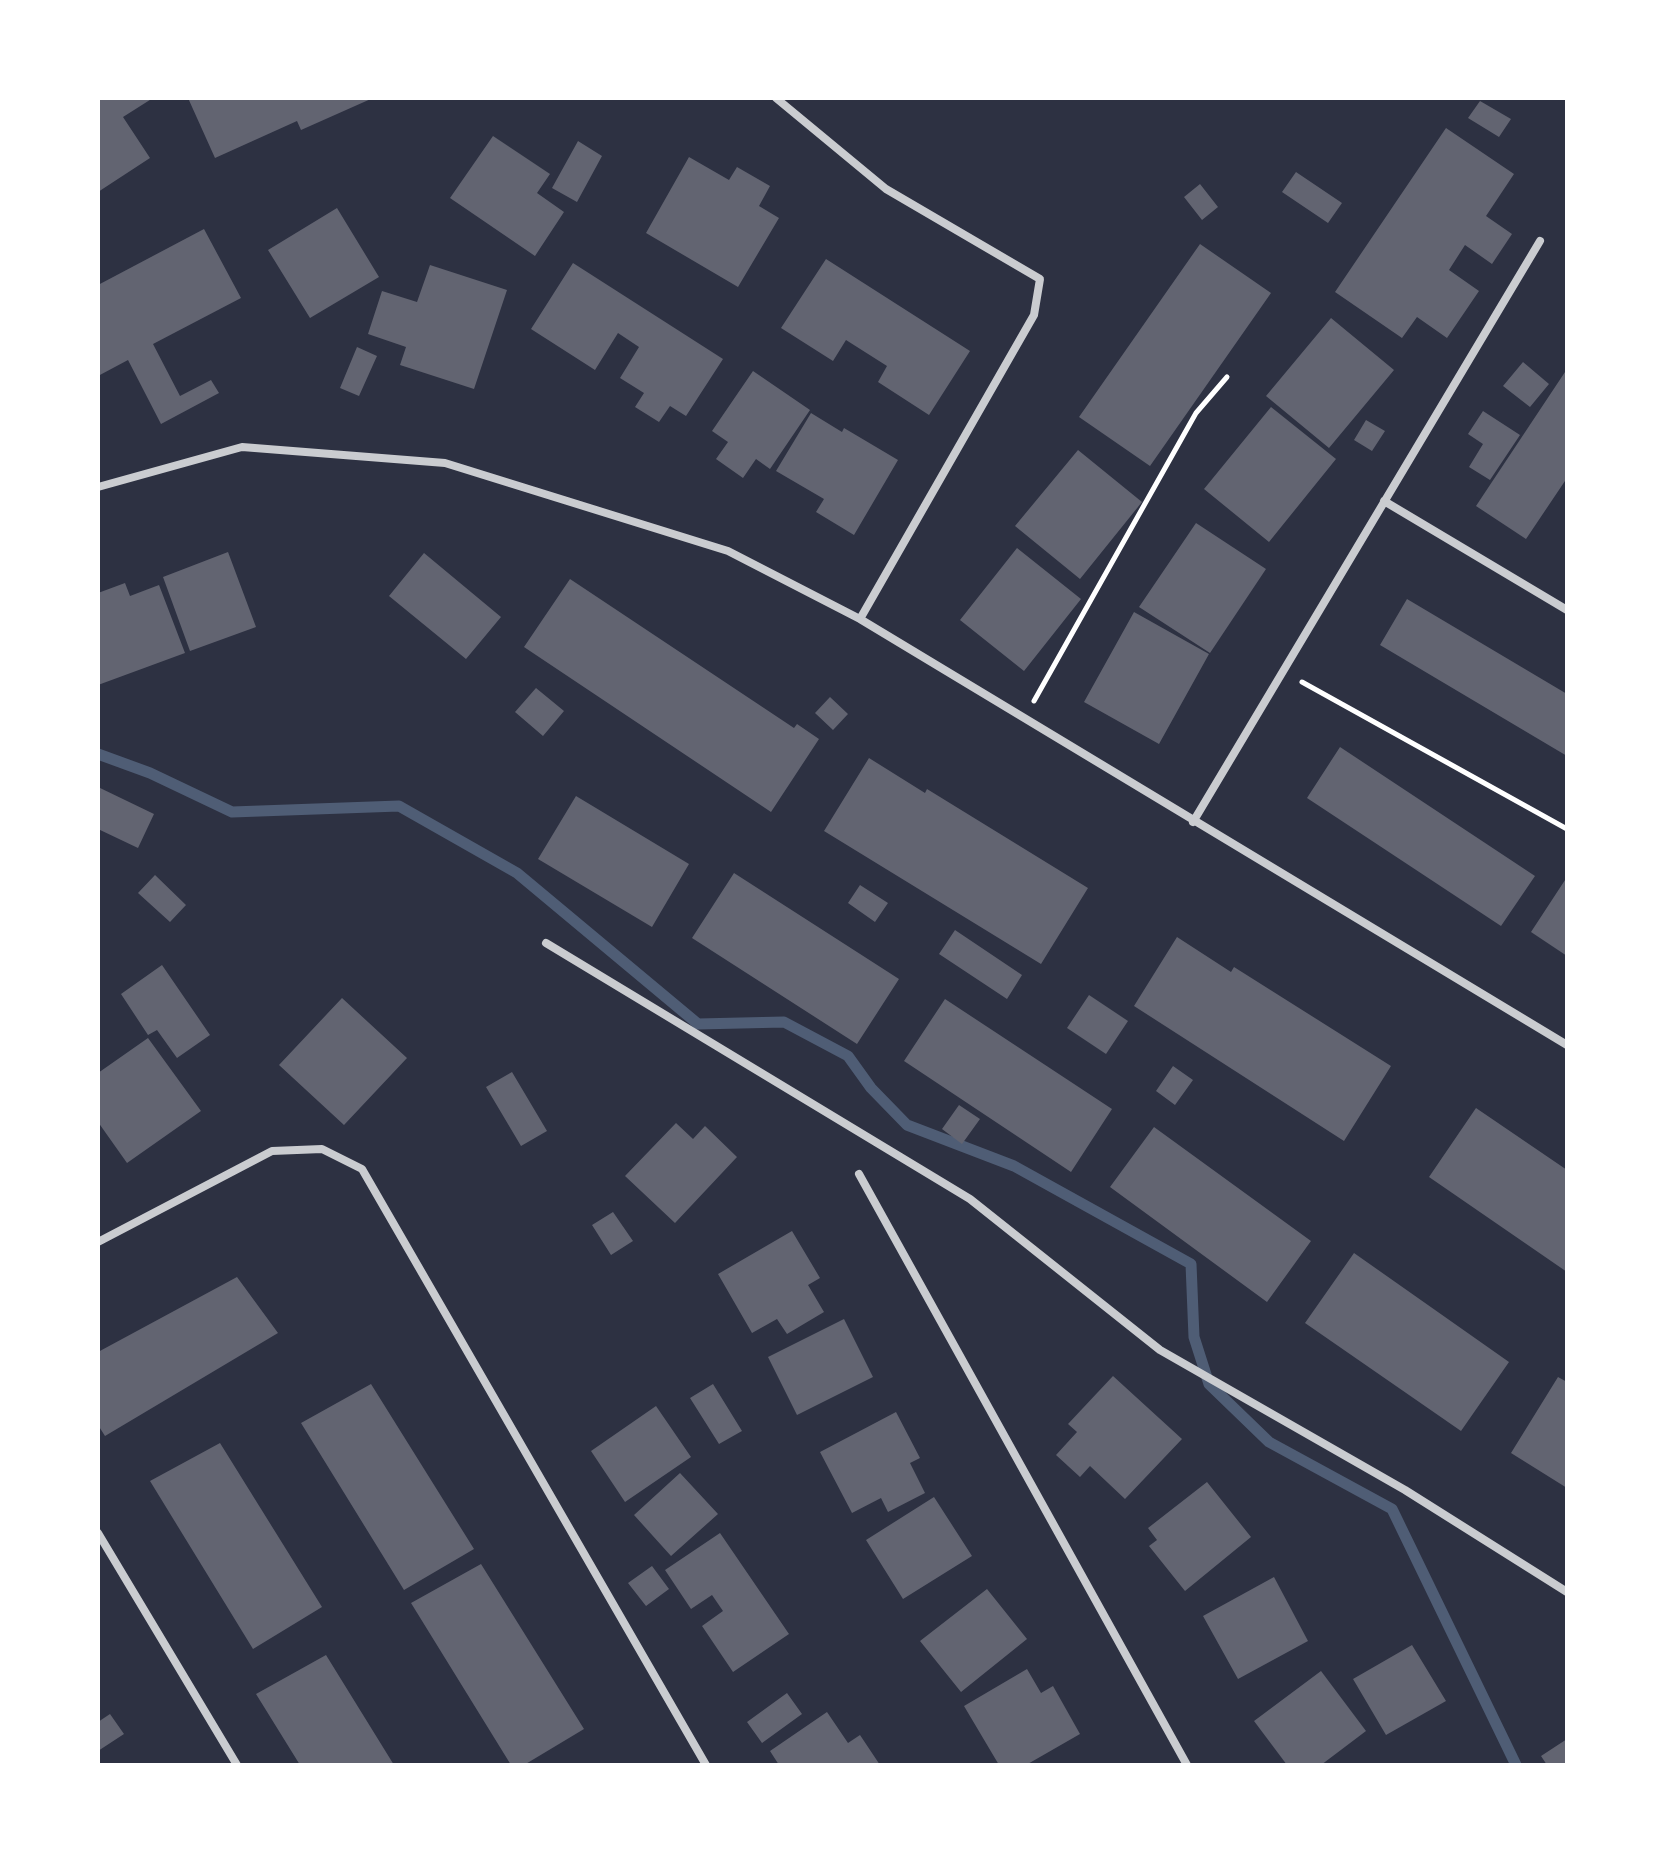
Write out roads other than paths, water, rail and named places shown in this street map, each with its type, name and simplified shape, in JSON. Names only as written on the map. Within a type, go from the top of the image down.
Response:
[{"type":"street","points":[[776,98],[886,189],[1040,279],[1034,315],[860,619]]},
{"type":"street","points":[[1193,822],[1540,241]]},
{"type":"street","points":[[98,487],[242,447],[445,463],[728,551],[860,619],[1567,1045]]},
{"type":"street","points":[[1384,501],[1567,610]]},
{"type":"street","points":[[546,943],[970,1199],[1160,1350],[1405,1490],[1567,1592]]},
{"type":"street","points":[[98,1242],[272,1151],[322,1149],[362,1169],[706,1765]]},
{"type":"street","points":[[859,1174],[1187,1765]]},
{"type":"street","points":[[98,1533],[237,1765]]},
{"type":"waterway","points":[[98,754],[150,773],[232,812],[399,806],[517,873],[698,1024],[784,1022],[848,1056],[871,1088],[907,1125],[1014,1166],[1191,1264],[1194,1337],[1209,1384],[1269,1442],[1392,1509],[1516,1765]]}]
